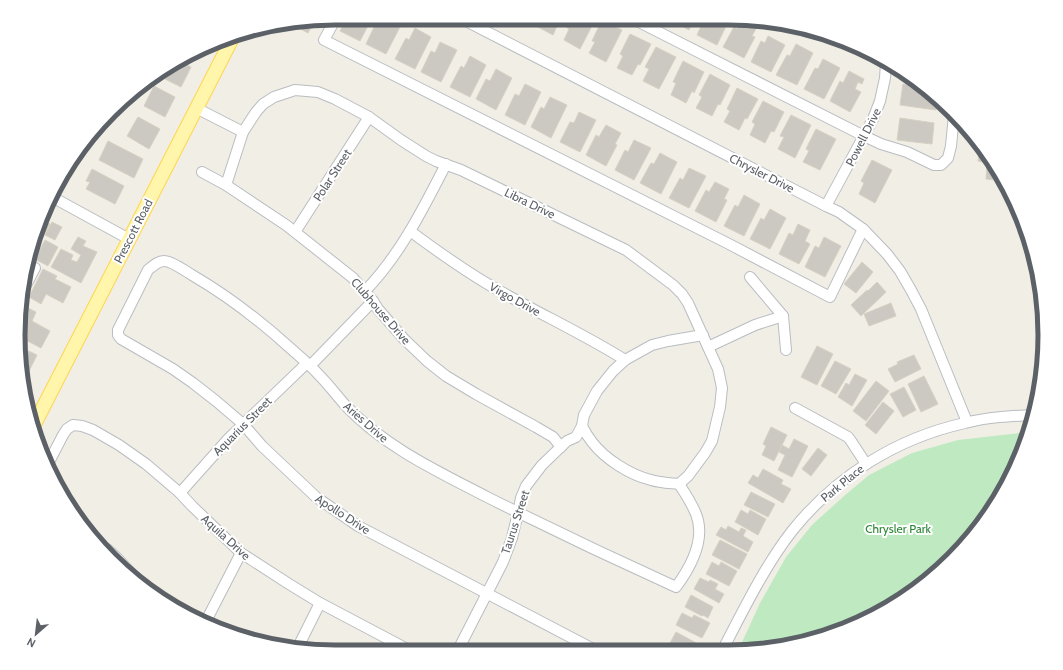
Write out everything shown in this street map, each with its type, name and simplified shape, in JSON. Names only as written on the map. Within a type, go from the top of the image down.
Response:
[{"type":"main road","name":"Prescott Road","points":[[37,419],[230,43]]},
{"type":"street","points":[[332,25],[324,40],[830,296],[863,229]]},
{"type":"street","name":"Chrysler Drive","points":[[474,25],[839,212],[863,229],[887,254],[911,290],[921,309],[967,422]]},
{"type":"street","points":[[645,25],[864,136],[881,144],[907,152],[934,165],[941,165],[948,158],[953,122]]},
{"type":"street","name":"Powell Drive","points":[[826,206],[864,136],[880,101],[886,69]]},
{"type":"street","name":"Libra Drive","points":[[226,185],[243,132],[263,104],[274,97],[295,90],[318,92],[369,117],[426,156],[468,173],[626,250],[673,285],[682,294],[688,303],[718,369],[722,388],[720,407],[712,441],[688,476],[679,484]]},
{"type":"street","points":[[196,108],[243,132]]},
{"type":"street","name":"Polar Street","points":[[295,232],[369,117]]},
{"type":"street","points":[[365,291],[378,278],[410,231],[446,164]]},
{"type":"street","name":"Clubhouse Drive","points":[[202,172],[226,185],[295,232],[353,278],[404,339],[427,361],[446,376],[536,426],[553,437],[561,447]]},
{"type":"street","points":[[56,199],[129,239]]},
{"type":"street","name":"Virgo Drive","points":[[410,231],[445,258],[506,295],[608,349],[625,360]]},
{"type":"street","name":"Aries Drive","points":[[118,335],[118,330],[148,270],[159,262],[165,261],[172,263],[202,280],[245,309],[264,324],[319,374],[346,406],[382,438],[427,466],[518,513],[676,587],[693,559],[696,551],[698,536],[696,514],[679,484]]},
{"type":"street","points":[[31,276],[35,268]]},
{"type":"street","points":[[750,277],[782,316],[786,350]]},
{"type":"street","name":"Aquarius Street","points":[[180,493],[243,424],[373,301]]},
{"type":"street","points":[[708,347],[755,325],[782,316]]},
{"type":"street","name":"Apollo Drive","points":[[118,335],[121,339],[173,369],[216,401],[243,424],[262,446],[316,497],[358,526],[586,645]]},
{"type":"street","name":"Taurus Street","points":[[461,645],[503,562],[512,538],[521,498],[526,486],[542,465],[567,441],[576,437],[582,426],[584,415],[597,391],[613,371],[625,360],[652,345],[703,335]]},
{"type":"street","points":[[795,408],[848,437],[866,464]]},
{"type":"street","name":"Park Place","points":[[725,645],[776,553],[809,512],[844,480],[883,454],[912,440],[941,429],[967,422],[1003,416],[1027,415]]},
{"type":"street","name":"Aquila Drive","points":[[51,458],[67,429],[73,425],[82,426],[93,430],[119,445],[146,464],[180,493],[241,552],[320,603],[397,645]]},
{"type":"street","points":[[582,426],[592,443],[610,460],[638,476],[652,481],[679,484]]},
{"type":"street","points":[[208,617],[241,552]]},
{"type":"street","points":[[300,643],[320,603]]},
{"type":"green space","name":"Chrysler Park","points":[[1023,433],[1006,472],[986,507],[974,524],[947,554],[917,581],[900,593],[865,613],[847,621],[828,629],[788,639],[741,644],[760,603],[786,557],[812,525],[869,475],[912,453],[958,440]]},
{"type":"building","points":[[343,25],[368,25],[360,41],[340,31]]},
{"type":"building","points":[[375,25],[401,25],[386,54],[366,44]]},
{"type":"building","points":[[537,25],[557,25],[553,35]]},
{"type":"building","points":[[567,25],[592,25],[580,49],[564,40],[569,29],[566,27]]},
{"type":"building","points":[[600,25],[612,25],[622,30],[606,62],[589,53],[595,42],[592,41]]},
{"type":"building","points":[[680,25],[692,25],[689,30]]},
{"type":"building","points":[[702,25],[727,25],[717,45],[697,35]]},
{"type":"building","points":[[311,26],[308,33],[298,28]]},
{"type":"building","points":[[739,26],[757,27],[752,36],[755,37],[744,58],[723,47],[734,27],[737,29]]},
{"type":"building","points":[[415,28],[431,37],[415,69],[395,59],[406,38],[409,40]]},
{"type":"building","points":[[630,34],[651,44],[640,65],[638,64],[632,75],[617,68],[623,56],[620,54]]},
{"type":"building","points":[[768,36],[785,45],[771,72],[751,62],[761,41],[765,43]]},
{"type":"building","points":[[440,42],[457,50],[441,82],[421,72],[431,51],[435,53]]},
{"type":"building","points":[[796,44],[813,53],[797,85],[776,75],[787,55],[790,56]]},
{"type":"building","points":[[656,47],[676,57],[659,89],[643,81],[649,69],[645,67]]},
{"type":"building","points":[[470,56],[486,65],[470,97],[450,87],[461,66],[464,68]]},
{"type":"building","points":[[823,59],[840,68],[824,99],[804,89],[815,68],[818,69]]},
{"type":"building","points":[[683,61],[704,72],[694,93],[692,91],[686,103],[671,95],[676,83],[673,82]]},
{"type":"building","points":[[185,64],[191,67],[181,87],[162,78]]},
{"type":"building","points":[[496,69],[512,78],[496,110],[476,99],[486,79],[490,81]]},
{"type":"building","points":[[849,71],[864,79],[862,84],[858,82],[855,89],[861,92],[850,112],[830,101],[840,81],[843,83]]},
{"type":"building","points":[[710,74],[730,85],[720,105],[718,104],[712,116],[696,108],[702,97],[699,95]]},
{"type":"building","points":[[525,84],[541,92],[525,125],[505,115],[515,94],[519,96]]},
{"type":"building","points":[[903,84],[912,86],[937,106],[936,110],[900,105]]},
{"type":"building","points":[[154,86],[175,97],[165,117],[144,106]]},
{"type":"building","points":[[737,88],[758,99],[739,130],[724,122],[730,111],[727,109]]},
{"type":"building","points":[[550,97],[567,105],[551,138],[531,127],[541,107],[544,109]]},
{"type":"building","points":[[763,101],[784,112],[774,132],[771,131],[765,143],[750,135],[755,124],[752,122]]},
{"type":"building","points":[[579,112],[596,120],[580,152],[560,142],[570,122],[574,123]]},
{"type":"building","points":[[791,115],[811,125],[795,158],[778,149],[784,137],[780,136]]},
{"type":"building","points":[[138,117],[160,129],[149,149],[127,136]]},
{"type":"building","points":[[900,118],[934,123],[932,144],[897,140]]},
{"type":"building","points":[[606,125],[621,133],[615,144],[617,145],[606,166],[586,155],[596,135],[599,137]]},
{"type":"building","points":[[816,129],[836,139],[820,170],[803,162],[809,151],[806,149]]},
{"type":"building","points":[[634,140],[651,148],[634,180],[615,170],[625,150],[628,152]]},
{"type":"building","points":[[108,141],[143,159],[134,178],[99,160]]},
{"type":"building","points":[[660,153],[677,162],[661,194],[640,183],[651,163],[654,164]]},
{"type":"building","points":[[979,153],[986,163],[978,161]]},
{"type":"building","points":[[872,160],[892,170],[875,203],[859,194],[864,183],[861,181]]},
{"type":"building","points":[[987,165],[996,180],[986,179]]},
{"type":"building","points":[[689,168],[706,176],[689,208],[669,198],[680,178],[683,180]]},
{"type":"building","points":[[92,169],[124,186],[115,204],[86,189],[90,182],[86,181]]},
{"type":"building","points":[[715,182],[729,189],[724,199],[727,200],[716,222],[695,211],[706,190],[709,192]]},
{"type":"building","points":[[744,195],[760,204],[744,236],[724,226],[735,205],[738,207]]},
{"type":"building","points":[[770,209],[786,218],[770,249],[750,239],[761,218],[764,220]]},
{"type":"building","points":[[46,222],[50,224],[38,245]]},
{"type":"building","points":[[52,222],[62,227],[55,240],[45,235]]},
{"type":"building","points":[[798,224],[810,230],[805,241],[810,244],[799,264],[779,254],[789,233],[793,235]]},
{"type":"building","points":[[78,237],[86,241],[83,246],[97,252],[81,283],[51,267],[61,249],[73,255],[71,260],[77,262],[81,255],[71,249]]},
{"type":"building","points":[[824,237],[841,246],[825,277],[805,267],[815,246],[819,248]]},
{"type":"building","points":[[45,240],[58,247],[48,266],[35,259]]},
{"type":"building","points":[[862,262],[873,272],[856,293],[844,284]]},
{"type":"building","points":[[43,269],[57,276],[55,279],[71,287],[63,303],[46,294],[41,304],[29,297]]},
{"type":"building","points":[[877,282],[886,292],[861,316],[851,305]]},
{"type":"building","points":[[891,303],[896,316],[869,326],[864,314]]},
{"type":"building","points":[[27,307],[36,312],[32,321],[50,331],[41,348],[25,340]]},
{"type":"building","points":[[817,346],[833,354],[817,385],[801,377]]},
{"type":"building","points":[[26,350],[37,355],[29,371],[28,370]]},
{"type":"building","points":[[914,355],[921,369],[895,382],[888,369],[898,364],[897,362]]},
{"type":"building","points":[[835,361],[851,369],[836,394],[821,386]]},
{"type":"building","points":[[855,374],[867,380],[852,406],[838,397],[846,383],[849,385]]},
{"type":"building","points":[[924,376],[938,404],[921,412],[908,384]]},
{"type":"building","points":[[876,381],[889,391],[866,421],[853,411]]},
{"type":"building","points":[[904,387],[916,410],[903,417],[890,394]]},
{"type":"building","points":[[883,402],[894,411],[876,434],[865,425]]},
{"type":"building","points":[[771,427],[787,435],[774,461],[762,455],[766,446],[763,444]]},
{"type":"building","points":[[794,439],[808,446],[792,477],[778,470],[785,455],[779,452],[782,445],[789,449]]},
{"type":"building","points":[[818,448],[827,455],[811,476],[802,469]]},
{"type":"building","points":[[763,469],[783,480],[781,484],[791,489],[783,503],[748,483],[753,475],[758,478]]},
{"type":"building","points":[[751,492],[775,504],[768,517],[744,505]]},
{"type":"building","points":[[741,510],[748,514],[750,510],[766,519],[758,535],[735,522]]},
{"type":"building","points":[[728,526],[739,532],[741,528],[746,530],[743,536],[753,542],[748,552],[716,535],[721,527],[726,530]]},
{"type":"building","points":[[720,540],[747,554],[739,569],[712,555]]},
{"type":"building","points":[[712,562],[719,566],[721,562],[737,571],[729,586],[706,574]]},
{"type":"building","points":[[700,578],[709,582],[710,580],[718,584],[715,589],[724,594],[719,603],[694,589]]},
{"type":"building","points":[[691,595],[713,607],[708,618],[685,607]]},
{"type":"building","points":[[682,613],[692,618],[694,615],[710,623],[702,638],[676,625]]},
{"type":"building","points":[[676,632],[700,645],[674,645],[670,643]]}]
